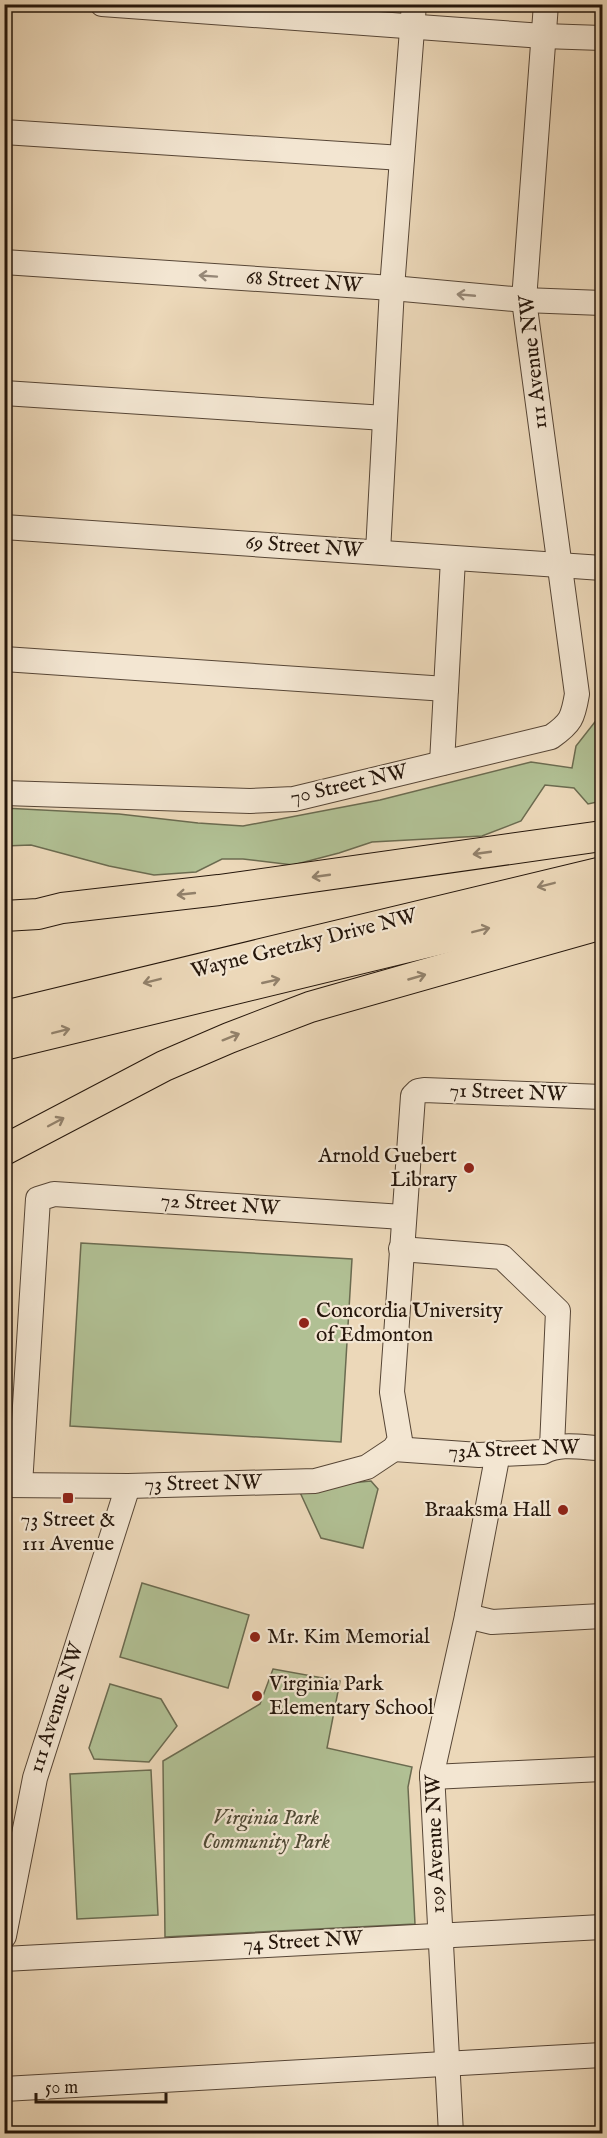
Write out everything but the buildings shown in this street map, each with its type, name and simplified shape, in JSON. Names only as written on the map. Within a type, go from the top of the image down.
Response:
[{"type":"main road","points":[[4,916],[38,914],[62,908],[219,890],[603,836]]},
{"type":"main road","name":"Wayne Gretzky Drive NW","points":[[4,1016],[603,872]]},
{"type":"main road","name":"Wayne Gretzky Drive NW","points":[[4,1044],[603,900]]},
{"type":"main road","points":[[4,903],[62,908]]},
{"type":"main road","points":[[4,1150],[164,1066],[310,1007],[603,924]]},
{"type":"street","points":[[102,4],[414,15],[543,36],[603,38]]},
{"type":"street","name":"111 Avenue NW","points":[[546,4],[524,300],[577,694],[573,717]]},
{"type":"street","points":[[378,552],[392,288],[414,15]]},
{"type":"street","points":[[4,132],[402,158]]},
{"type":"street","name":"68 Street NW","points":[[4,262],[392,288],[524,300],[603,303]]},
{"type":"street","points":[[4,393],[385,418]]},
{"type":"street","name":"69 Street NW","points":[[4,527],[453,559],[603,567]]},
{"type":"street","points":[[442,763],[453,559]]},
{"type":"street","points":[[4,659],[446,689]]},
{"type":"street","name":"70 Street NW","points":[[4,792],[250,801],[294,800],[551,737],[566,727],[573,717]]},
{"type":"street","name":"71 Street NW","points":[[403,1216],[411,1101],[415,1093],[424,1089],[603,1097]]},
{"type":"street","name":"72 Street NW","points":[[12,1485],[38,1199],[54,1194],[403,1216]]},
{"type":"street","points":[[394,1449],[400,1440],[392,1392],[403,1216]]},
{"type":"street","points":[[401,1249],[502,1257],[558,1311],[552,1447]]},
{"type":"street","name":"73A Street NW","points":[[394,1449],[480,1455],[543,1452],[552,1447],[597,1448]]},
{"type":"street","name":"73 Street NW","points":[[12,1485],[128,1486],[315,1481],[367,1467],[394,1449]]},
{"type":"street","name":"109 Avenue NW","points":[[451,2133],[432,1777],[467,1616],[498,1453]]},
{"type":"street","name":"111 Avenue NW","points":[[4,1936],[34,1778],[128,1486]]},
{"type":"street","points":[[467,1616],[492,1622],[603,1616]]},
{"type":"street","points":[[432,1777],[603,1769]]},
{"type":"street","name":"74 Street NW","points":[[4,1959],[603,1927]]},
{"type":"street","points":[[4,2089],[603,2055]]},
{"type":"green space","points":[[602,715],[602,801],[588,804],[574,788],[545,785],[521,821],[482,836],[372,842],[293,865],[222,859],[196,872],[154,875],[109,866],[31,845],[5,846],[4,808],[119,814],[243,826],[380,800],[531,762],[572,768],[576,746]]},
{"type":"green space","points":[[81,1243],[352,1259],[341,1442],[70,1426]]},
{"type":"green space","points":[[371,1481],[378,1489],[363,1548],[321,1538],[298,1488]]},
{"type":"green space","points":[[142,1583],[249,1615],[228,1688],[120,1657]]},
{"type":"green space","name":"Virginia Park Community Park","points":[[273,1669],[340,1681],[327,1748],[412,1767],[408,1787],[415,1924],[165,1937],[163,1761],[260,1704]]},
{"type":"green space","points":[[110,1684],[161,1699],[177,1726],[149,1762],[94,1759],[89,1748]]},
{"type":"green space","points":[[151,1770],[158,1915],[77,1919],[70,1774]]},
{"type":"place","name":"Arnold Guebert Library","points":[[469,1168]]},
{"type":"place","name":"Concordia University of Edmonton","points":[[304,1323]]},
{"type":"place","name":"73 Street & 111 Avenue","points":[[68,1498]]},
{"type":"place","name":"Braaksma Hall","points":[[563,1510]]},
{"type":"place","name":"Mr. Kim Memorial","points":[[255,1637]]},
{"type":"place","name":"Virginia Park Elementary School","points":[[257,1696]]}]
